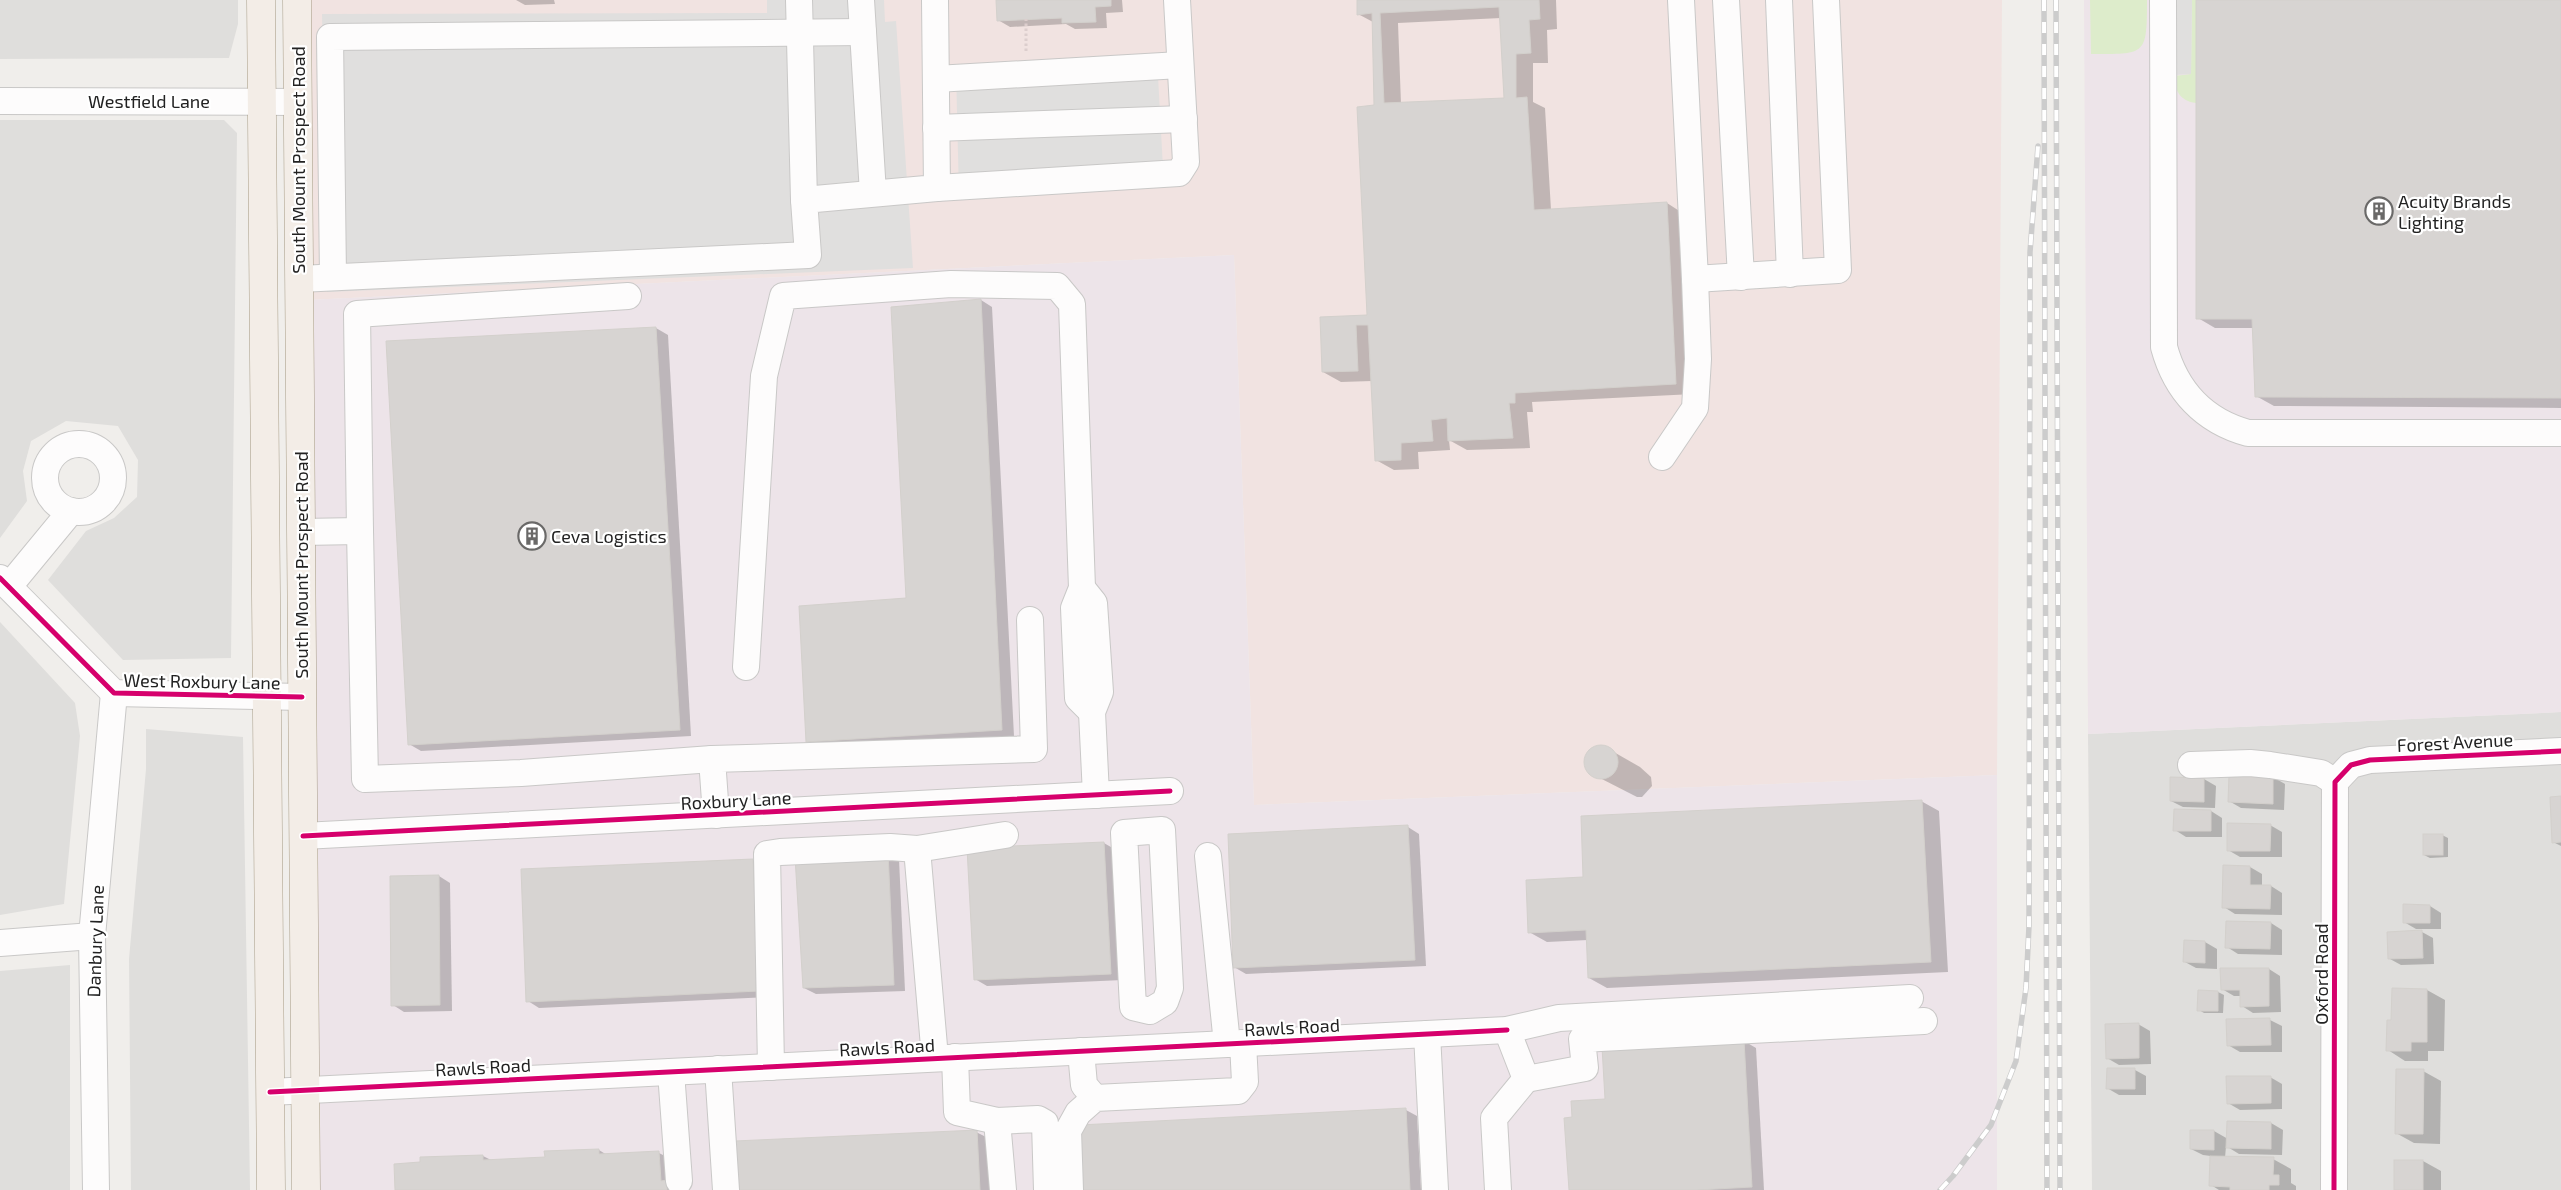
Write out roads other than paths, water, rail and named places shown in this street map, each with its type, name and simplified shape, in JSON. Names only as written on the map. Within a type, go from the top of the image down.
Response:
[{"type":"main road","name":"South Mount Prospect Road","points":[[261,0],[270,1190]]},
{"type":"main road","name":"South Mount Prospect Road","points":[[297,0],[306,1190]]},
{"type":"street","points":[[299,279],[808,255],[804,200],[799,0]]},
{"type":"street","points":[[861,0],[873,193]]},
{"type":"street","points":[[936,0],[937,188]]},
{"type":"street","points":[[804,200],[937,188],[1179,173],[1186,162],[1176,0]]},
{"type":"street","points":[[1662,457],[1695,408],[1698,359],[1681,0]]},
{"type":"street","points":[[1726,0],[1741,277]]},
{"type":"street","points":[[1779,0],[1790,274]]},
{"type":"street","points":[[1695,279],[1838,270],[1826,0]]},
{"type":"street","points":[[2162,0],[2164,347],[2175,377],[2195,404],[2219,422],[2248,433],[2561,433]]},
{"type":"street","points":[[333,277],[330,37],[863,32]]},
{"type":"street","points":[[936,79],[1180,66]]},
{"type":"street","name":"Westfield Lane","points":[[0,101],[298,102]]},
{"type":"street","points":[[936,128],[1184,119]]},
{"type":"street","points":[[746,667],[764,376],[783,296],[951,284],[1057,286],[1072,304],[1082,588],[1094,602],[1100,692],[1092,712],[1096,795]]},
{"type":"street","points":[[628,296],[357,314],[365,779],[521,773],[712,759],[1017,752],[1034,749],[1030,620]]},
{"type":"street","points":[[5,581],[70,511]]},
{"type":"street","points":[[301,532],[360,531]]},
{"type":"street","name":"West Roxbury Lane","points":[[5,581],[114,693],[302,697]]},
{"type":"street","name":"Danbury Lane","points":[[96,1190],[92,936],[114,693]]},
{"type":"street","name":"Forest Avenue","points":[[2343,774],[2370,760],[2561,751]]},
{"type":"street","points":[[712,759],[716,815]]},
{"type":"street","points":[[2190,765],[2250,763],[2321,773],[2343,774]]},
{"type":"street","name":"Oxford Road","points":[[2334,1190],[2343,774]]},
{"type":"street","name":"Roxbury Lane","points":[[303,836],[1170,791]]},
{"type":"street","points":[[1162,830],[1170,988],[1165,1002],[1150,1011],[1133,1007],[1124,833],[1162,830]]},
{"type":"street","points":[[771,1067],[767,854],[890,847],[917,849],[1005,835]]},
{"type":"street","points":[[917,849],[945,1058],[957,1112],[997,1121],[1038,1119],[1044,1122],[1047,1190]]},
{"type":"street","points":[[1070,1190],[1068,1131],[1078,1113],[1095,1098],[1238,1091],[1245,1082],[1235,1043],[1208,856]]},
{"type":"street","points":[[0,942],[92,936]]},
{"type":"street","name":"Rawls Road","points":[[270,1092],[1506,1030],[1559,1018],[1910,998]]},
{"type":"street","points":[[1150,1011],[1153,1048]]},
{"type":"street","points":[[1498,1190],[1494,1118],[1526,1079],[1585,1068],[1582,1039],[1924,1021]]},
{"type":"street","points":[[1506,1030],[1526,1079]]},
{"type":"street","points":[[1427,1034],[1435,1190]]},
{"type":"street","points":[[1081,1051],[1084,1085],[1095,1098]]},
{"type":"street","points":[[718,1069],[726,1190]]},
{"type":"street","points":[[671,1072],[679,1181]]},
{"type":"street","points":[[997,1121],[1004,1190]]},
{"type":"railway","points":[[2044,0],[2047,1190]]},
{"type":"railway","points":[[2056,0],[2060,1190]]},
{"type":"railway","points":[[1940,1190],[1953,1176],[1991,1125],[2016,1061],[2026,988],[2029,926],[2030,252],[2038,146]]},
{"type":"place","name":"Acuity Brands Lighting","points":[[2379,211]]},
{"type":"place","name":"Ceva Logistics","points":[[532,536]]}]
